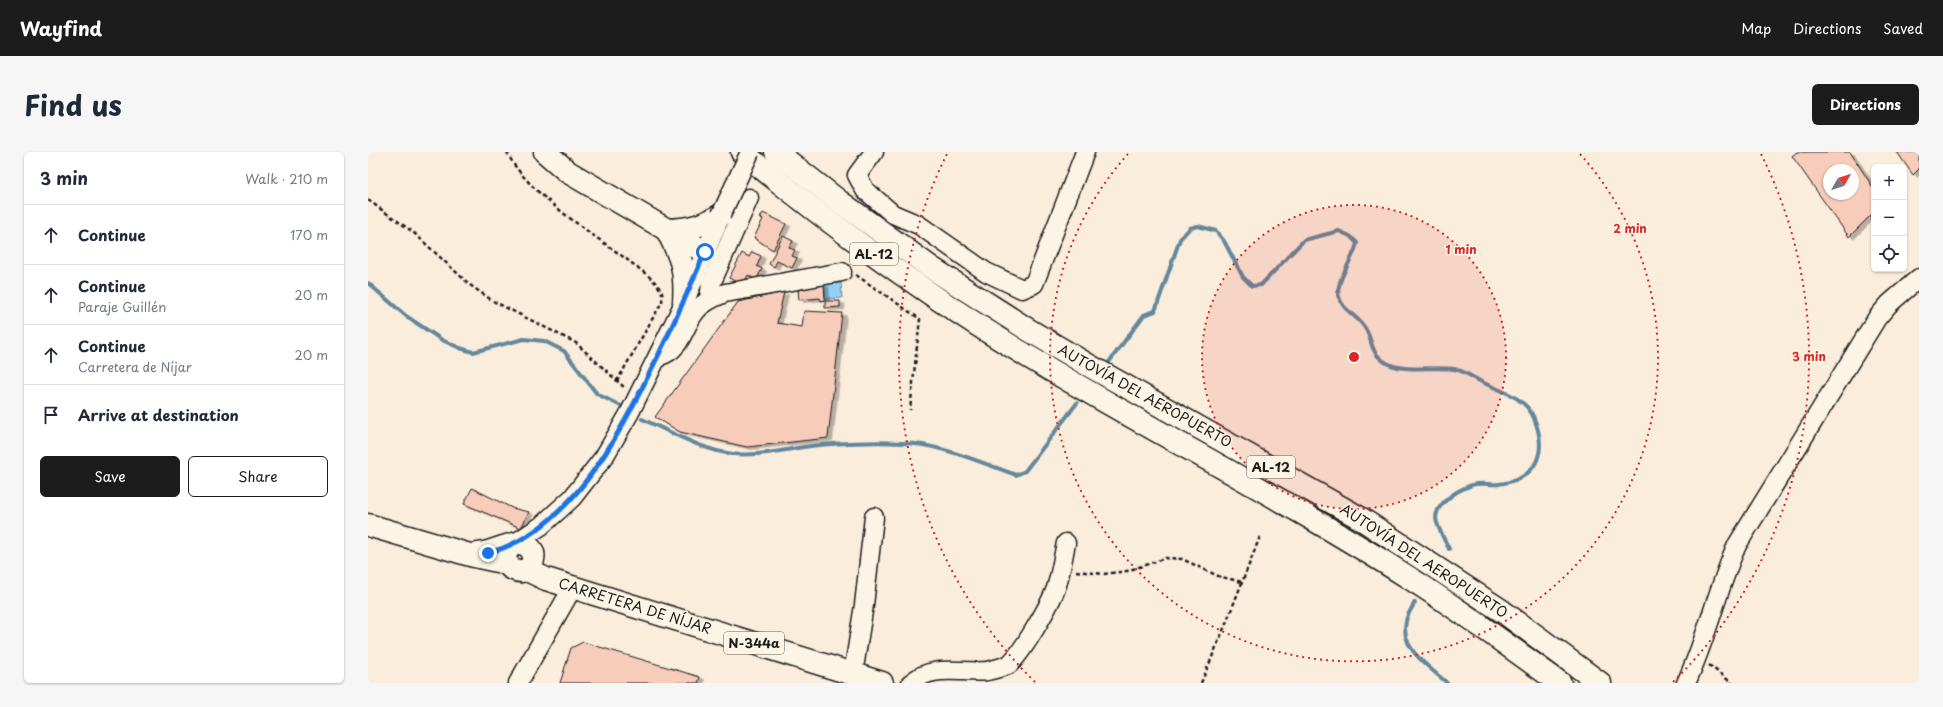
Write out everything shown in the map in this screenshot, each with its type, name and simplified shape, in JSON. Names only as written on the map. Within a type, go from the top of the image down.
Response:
[{"type":"main road","points":[[545,152],[568,172],[705,252]]},
{"type":"main road","points":[[728,152],[799,199]]},
{"type":"main road","name":"AUTOVÍA DEL AEROPUERTO","points":[[742,152],[799,199],[944,303],[1028,356],[1310,517],[1413,580],[1560,683]]},
{"type":"main road","name":"AUTOVÍA DEL AEROPUERTO","points":[[779,154],[840,202],[930,267],[1027,329],[1088,365],[1360,518],[1502,612],[1600,683]]},
{"type":"main road","points":[[667,230],[686,230],[704,225],[721,215]]},
{"type":"main road","points":[[667,230],[679,253],[684,270],[684,303]]},
{"type":"main road","name":"CARRETERA DE NÍJAR","points":[[368,524],[470,555],[518,554],[546,579],[882,683]]},
{"type":"street","points":[[518,554],[541,526],[572,498],[604,457],[637,399],[684,303],[721,215],[750,152]]},
{"type":"street","points":[[874,152],[857,175],[865,190],[893,214],[919,225],[986,272],[1022,289],[1034,284],[1085,152]]},
{"type":"street","points":[[709,299],[711,284],[749,198]]},
{"type":"street","points":[[657,357],[673,349],[682,337],[696,310],[709,299],[725,293],[842,272]]},
{"type":"street","points":[[1686,683],[1699,657],[1729,563],[1737,545],[1877,318],[1889,304],[1919,278]]},
{"type":"street","points":[[853,674],[864,605],[874,517]]},
{"type":"street","points":[[911,683],[919,676],[936,671],[988,671],[1008,664],[1018,653],[1047,609],[1057,585],[1066,543]]},
{"type":"street","points":[[518,683],[573,587]]},
{"type":"path","points":[[507,152],[513,164],[525,179],[552,203],[637,268],[655,283],[662,293],[662,302],[617,381]]},
{"type":"path","points":[[368,200],[413,232],[470,285],[493,301],[576,343],[637,399]]},
{"type":"path","points":[[842,272],[858,276],[920,319],[910,410]]},
{"type":"path","points":[[1201,683],[1261,534]]},
{"type":"path","points":[[1060,568],[1080,572],[1104,574],[1127,571],[1166,558],[1182,559],[1218,576],[1242,582]]},
{"type":"path","points":[[1699,657],[1732,683]]},
{"type":"water","points":[[841,283],[842,298],[825,299],[825,284]]},
{"type":"building","points":[[1797,152],[1850,152],[1858,164],[1823,164],[1823,200],[1859,200],[1859,166],[1871,184],[1871,215],[1849,237],[1792,156]]},
{"type":"building","points":[[1897,152],[1919,152],[1919,169],[1913,175],[1907,164],[1905,164]]},
{"type":"building","points":[[763,213],[786,224],[773,250],[754,238],[763,219],[760,218]]},
{"type":"building","points":[[783,236],[793,241],[789,248],[795,250],[792,256],[797,258],[792,268],[777,261],[774,267],[769,264]]},
{"type":"building","points":[[752,252],[761,256],[757,266],[762,269],[756,280],[748,275],[743,285],[729,278],[742,253],[749,257]]},
{"type":"building","points":[[824,284],[825,300],[821,301],[820,298],[799,300],[798,290]]},
{"type":"building","points":[[784,292],[777,323],[802,327],[804,311],[842,313],[828,438],[747,447],[680,432],[655,417],[738,302]]},
{"type":"building","points":[[825,301],[840,301],[840,307],[825,308]]},
{"type":"building","points":[[472,488],[512,508],[529,512],[521,528],[464,504]]},
{"type":"building","points":[[583,642],[700,677],[698,683],[560,683],[571,648]]},
{"type":"waterway","points":[[1109,362],[1144,315],[1155,311],[1180,239],[1190,228],[1198,226],[1216,231],[1224,241],[1243,277],[1252,286],[1261,285],[1304,240],[1339,231],[1350,236],[1357,243],[1339,284],[1339,297],[1343,305],[1366,329],[1373,348],[1379,357],[1385,362],[1400,367],[1446,368],[1462,371],[1518,399],[1529,409],[1537,428],[1540,440],[1537,461],[1523,476],[1513,481],[1499,484],[1472,485],[1453,494],[1438,509],[1436,518],[1439,530],[1449,549]]},
{"type":"waterway","points":[[368,283],[406,316],[442,340],[460,348],[473,352],[524,339],[544,341],[564,351],[597,394],[621,406]]},
{"type":"waterway","points":[[642,419],[699,445],[733,454],[758,454],[807,446],[832,444],[889,442],[923,445],[947,451],[1016,475],[1025,471],[1077,403]]},
{"type":"waterway","points":[[1415,602],[1406,621],[1405,631],[1407,640],[1411,649],[1425,664],[1447,683]]},
{"type":"route","points":[[488,553],[515,544],[541,526],[572,498],[604,457],[637,399],[684,303],[705,252]]}]
